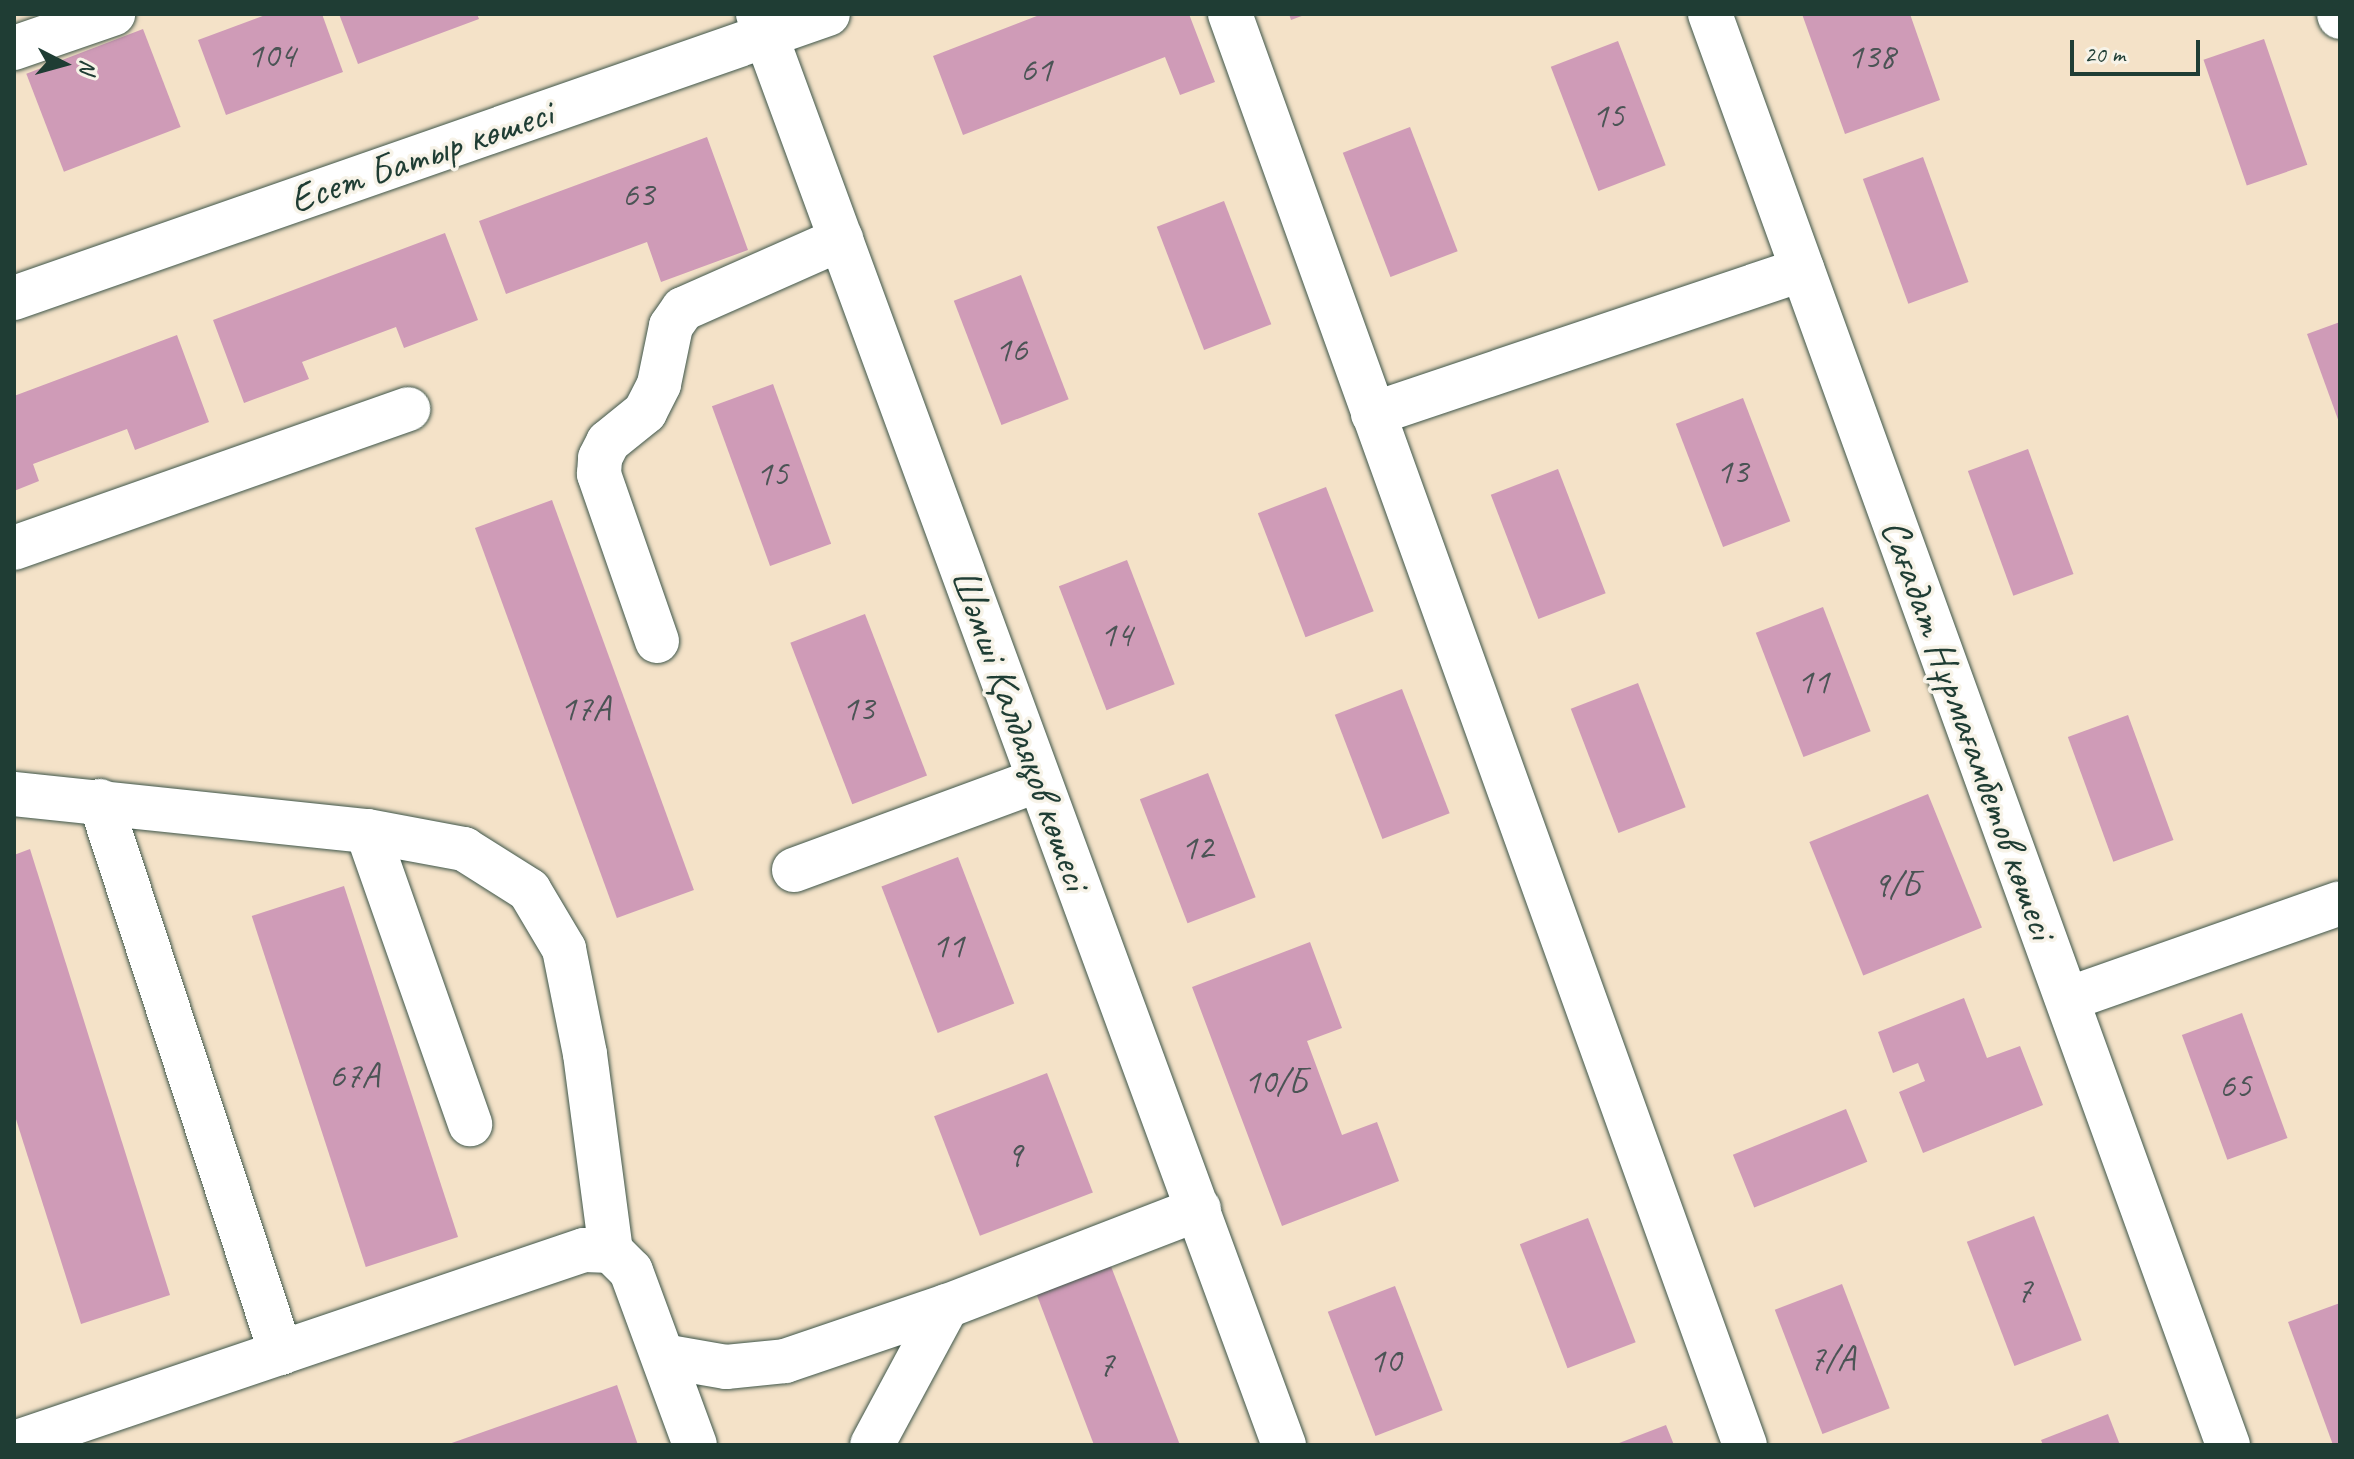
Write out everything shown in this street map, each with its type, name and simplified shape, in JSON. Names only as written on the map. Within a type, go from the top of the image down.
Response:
[{"type":"street","name":"Есет Батыр көшесі","points":[[14,298],[762,25],[828,14]]},
{"type":"street","points":[[1230,14],[1745,1445]]},
{"type":"street","name":"Сағадат Нұрмағамбетов көшесі","points":[[1710,14],[2228,1445]]},
{"type":"street","points":[[14,48],[89,18]]},
{"type":"street","name":"Шәмші Қалдаяқов көшесі","points":[[762,25],[1284,1445]]},
{"type":"street","points":[[657,641],[599,474],[600,458],[608,442],[645,412],[659,384],[671,326],[683,309],[841,239]]},
{"type":"street","points":[[1373,414],[1802,270]]},
{"type":"street","points":[[14,548],[408,409]]},
{"type":"street","points":[[794,870],[1039,780]]},
{"type":"street","points":[[14,794],[367,831],[464,849],[529,890],[564,949],[585,1054],[611,1251],[631,1271],[695,1445]]},
{"type":"street","points":[[100,801],[281,1353]]},
{"type":"street","points":[[367,831],[470,1124]]},
{"type":"street","points":[[2068,999],[2340,903]]},
{"type":"street","points":[[663,1356],[726,1367],[785,1361],[947,1306],[1199,1209]]},
{"type":"street","points":[[14,1443],[584,1250],[611,1251]]},
{"type":"street","points":[[872,1445],[947,1306]]},
{"type":"building","points":[[268,14],[322,14],[343,72],[226,115],[198,40]]},
{"type":"building","points":[[339,14],[477,14],[479,19],[358,64]]},
{"type":"building","points":[[1042,14],[1189,14],[1215,82],[1180,95],[1165,57],[963,135],[933,56]]},
{"type":"building","points":[[1289,14],[1307,14],[1291,20]]},
{"type":"building","points":[[1802,14],[1910,14],[1940,100],[1845,134]]},
{"type":"building","points":[[143,29],[181,127],[64,172],[26,74]]},
{"type":"building","points":[[2264,39],[2307,165],[2247,186],[2203,60]]},
{"type":"building","points":[[1618,41],[1666,165],[1598,191],[1551,67]]},
{"type":"building","points":[[1410,127],[1458,251],[1390,277],[1343,153]]},
{"type":"building","points":[[707,137],[748,250],[661,282],[647,242],[506,294],[479,221]]},
{"type":"building","points":[[1923,157],[1968,282],[1908,304],[1863,179]]},
{"type":"building","points":[[1224,201],[1271,324],[1204,350],[1157,227]]},
{"type":"building","points":[[445,233],[478,320],[404,348],[396,327],[302,362],[309,379],[244,403],[213,320]]},
{"type":"building","points":[[1021,275],[1069,399],[1001,425],[954,301]]},
{"type":"building","points":[[2340,322],[2340,425],[2307,334]]},
{"type":"building","points":[[177,335],[209,422],[135,450],[127,429],[33,464],[39,481],[14,491],[14,396]]},
{"type":"building","points":[[773,384],[831,544],[770,566],[712,406]]},
{"type":"building","points":[[1743,398],[1790,521],[1723,547],[1676,424]]},
{"type":"building","points":[[2028,449],[2073,574],[2013,596],[1968,471]]},
{"type":"building","points":[[1558,469],[1606,593],[1538,619],[1491,495]]},
{"type":"building","points":[[1326,487],[1374,611],[1306,637],[1258,513]]},
{"type":"building","points":[[552,500],[694,890],[617,918],[475,528]]},
{"type":"building","points":[[1127,560],[1175,684],[1107,710],[1059,586]]},
{"type":"building","points":[[1823,607],[1871,731],[1803,757],[1756,633]]},
{"type":"building","points":[[865,614],[927,776],[852,804],[790,643]]},
{"type":"building","points":[[1638,683],[1686,807],[1618,833],[1571,709]]},
{"type":"building","points":[[1402,689],[1450,813],[1382,839],[1335,715]]},
{"type":"building","points":[[2128,715],[2173,840],[2113,862],[2068,737]]},
{"type":"building","points":[[1208,773],[1256,897],[1188,923],[1140,799]]},
{"type":"building","points":[[1928,794],[1982,928],[1863,975],[1809,842]]},
{"type":"building","points":[[30,849],[170,1295],[81,1324],[14,1113],[14,855]]},
{"type":"building","points":[[958,857],[1014,1004],[938,1033],[881,886]]},
{"type":"building","points":[[344,886],[458,1237],[366,1267],[252,916]]},
{"type":"building","points":[[1310,942],[1342,1028],[1307,1041],[1342,1135],[1377,1122],[1399,1181],[1282,1226],[1192,987]]},
{"type":"building","points":[[1964,998],[1987,1058],[2020,1046],[2043,1105],[1923,1153],[1899,1092],[1925,1081],[1918,1063],[1893,1073],[1878,1032]]},
{"type":"building","points":[[2242,1013],[2287,1138],[2227,1160],[2182,1035]]},
{"type":"building","points":[[1047,1073],[1093,1192],[980,1236],[934,1116]]},
{"type":"building","points":[[1846,1109],[1867,1162],[1754,1208],[1733,1155]]},
{"type":"building","points":[[2034,1216],[2082,1340],[2014,1366],[1967,1242]]},
{"type":"building","points":[[1588,1218],[1636,1342],[1568,1368],[1520,1244]]},
{"type":"building","points":[[1107,1256],[1180,1445],[1094,1445],[1033,1285]]},
{"type":"building","points":[[1842,1284],[1890,1408],[1822,1434],[1775,1310]]},
{"type":"building","points":[[1395,1286],[1443,1410],[1375,1436],[1328,1312]]},
{"type":"building","points":[[2340,1303],[2340,1445],[2333,1445],[2288,1322]]},
{"type":"building","points":[[617,1385],[638,1445],[446,1445]]},
{"type":"building","points":[[2108,1414],[2120,1445],[2043,1445],[2041,1440]]},
{"type":"building","points":[[1666,1425],[1674,1445],[1614,1445]]}]
